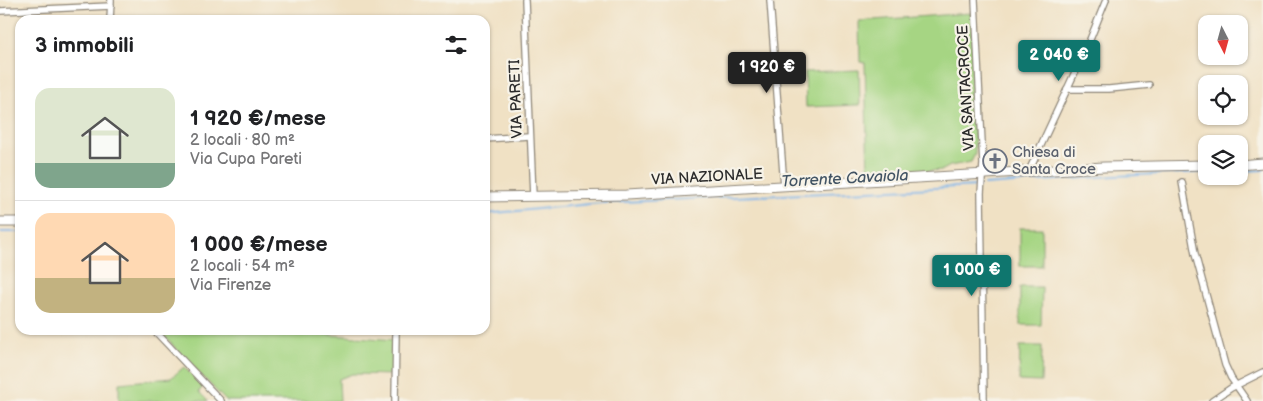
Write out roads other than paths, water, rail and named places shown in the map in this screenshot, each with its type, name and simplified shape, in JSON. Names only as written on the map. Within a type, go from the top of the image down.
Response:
[{"type":"main road","points":[[1248,164],[1263,163]]},
{"type":"main road","name":"VIA NAZIONALE","points":[[490,197],[626,195],[984,176],[1029,171],[1104,167],[1198,166]]},
{"type":"main road","points":[[0,222],[15,222]]},
{"type":"street","name":"VIA PARETI","points":[[525,0],[529,136],[533,197]]},
{"type":"street","points":[[770,0],[784,186]]},
{"type":"street","name":"VIA SANTACROCE","points":[[975,0],[984,176],[981,193],[984,401]]},
{"type":"street","points":[[1029,171],[1106,0]]},
{"type":"street","points":[[0,11],[111,3]]},
{"type":"street","points":[[1067,90],[1149,85]]},
{"type":"street","points":[[490,139],[529,136]]},
{"type":"street","points":[[1182,182],[1194,254],[1225,366],[1247,401]]},
{"type":"street","points":[[159,335],[221,401]]},
{"type":"street","points":[[395,401],[396,335]]},
{"type":"street","points":[[1212,401],[1263,372]]},
{"type":"waterway","name":"Torrente Cavaiola","points":[[1248,171],[1263,170]]},
{"type":"waterway","name":"Torrente Cavaiola","points":[[984,185],[1198,172]]},
{"type":"waterway","name":"Torrente Cavaiola","points":[[490,214],[601,203],[979,186]]},
{"type":"waterway","name":"Torrente Cavaiola","points":[[0,232],[15,232]]},
{"type":"place","name":"Chiesa di Santa Croce","points":[[995,161]]}]
